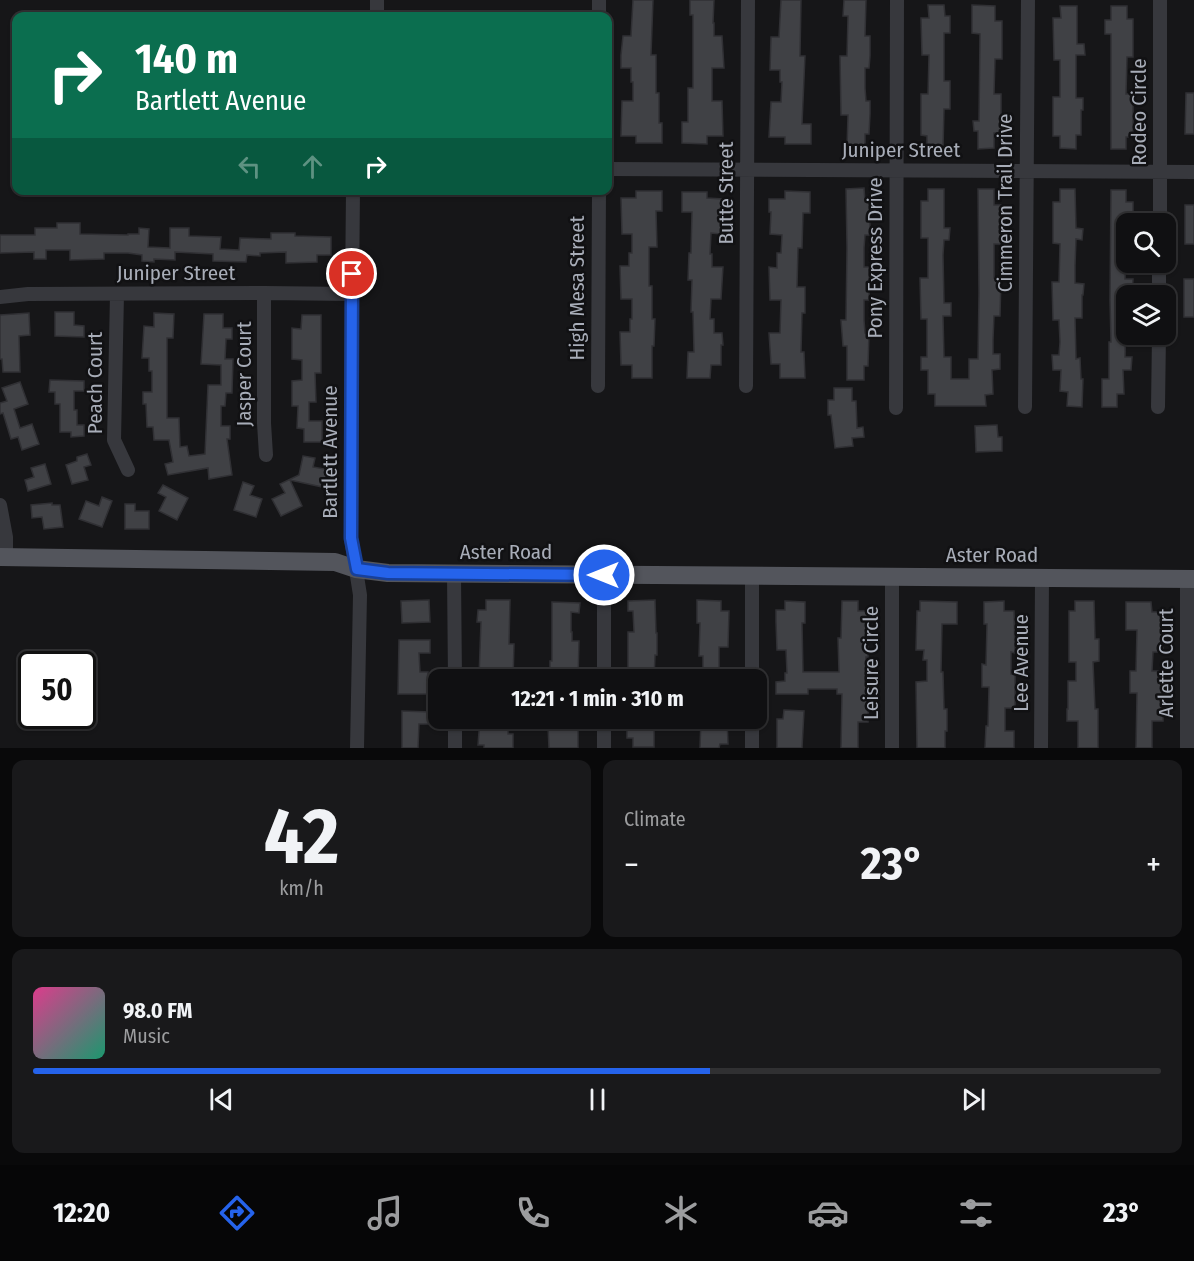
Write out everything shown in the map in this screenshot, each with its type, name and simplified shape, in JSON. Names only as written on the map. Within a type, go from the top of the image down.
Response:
[{"type":"main road","name":"Aster Road","points":[[3,557],[335,562],[357,569],[388,573],[454,575],[1190,579]]},
{"type":"street","name":"Butte Street","points":[[746,386],[748,0]]},
{"type":"street","name":"Pony Express Drive","points":[[896,408],[897,0]]},
{"type":"street","name":"Cimmeron Trail Drive","points":[[1025,407],[1028,0]]},
{"type":"street","name":"Rodeo Circle","points":[[1160,0],[1160,213]]},
{"type":"street","name":"Juniper Street","points":[[612,170],[1194,171]]},
{"type":"street","name":"Bartlett Avenue","points":[[353,195],[351,538],[360,595],[357,748]]},
{"type":"street","name":"High Mesa Street","points":[[598,386],[599,195]]},
{"type":"street","name":"Jasper Court","points":[[264,293],[266,455]]},
{"type":"street","name":"Juniper Street","points":[[0,297],[28,294],[351,294]]},
{"type":"street","name":"Peach Court","points":[[117,294],[114,440],[128,470]]},
{"type":"street","points":[[1158,407],[1159,345]]},
{"type":"street","points":[[0,505],[6,537],[3,557]]},
{"type":"street","points":[[454,575],[454,669]]},
{"type":"street","points":[[604,575],[604,669]]},
{"type":"street","points":[[752,576],[752,669]]},
{"type":"street","name":"Leisure Circle","points":[[892,577],[892,748]]},
{"type":"street","name":"Lee Avenue","points":[[1041,748],[1042,578]]},
{"type":"street","name":"Arlette Court","points":[[1187,748],[1190,579]]},
{"type":"street","points":[[455,729],[455,748]]},
{"type":"street","points":[[604,729],[604,748]]},
{"type":"street","points":[[752,729],[752,748]]},
{"type":"building","points":[[633,0],[653,0],[651,55],[656,55],[656,93],[659,93],[662,143],[636,143],[636,136],[621,136],[622,101],[633,101],[631,68],[621,68],[621,55],[623,36],[631,36]]},
{"type":"building","points":[[690,0],[714,0],[714,36],[722,36],[724,68],[712,68],[712,101],[722,101],[723,136],[707,136],[707,144],[682,143],[682,122],[688,122],[688,88],[693,88],[693,15],[690,15]]},
{"type":"building","points":[[781,0],[801,0],[800,56],[805,56],[802,124],[811,124],[811,144],[785,144],[785,137],[769,137],[771,102],[781,102],[780,70],[770,70],[771,37],[779,37]]},
{"type":"building","points":[[844,0],[866,0],[865,36],[870,36],[870,56],[869,68],[865,68],[865,88],[866,101],[870,101],[870,114],[869,134],[865,134],[865,148],[847,147],[848,115],[841,115],[840,56],[847,56],[848,16],[843,16]]},
{"type":"building","points":[[928,5],[944,5],[945,16],[950,16],[950,33],[944,33],[944,81],[950,81],[950,109],[944,109],[943,148],[927,148],[927,136],[921,135],[921,94],[928,94],[929,55],[922,55],[921,18],[929,18]]},
{"type":"building","points":[[972,5],[995,6],[995,21],[1002,21],[1002,59],[995,59],[994,94],[1001,94],[1001,133],[994,133],[994,148],[978,149],[978,131],[974,131],[973,121],[979,121],[980,34],[972,33]]},
{"type":"building","points":[[1060,6],[1077,6],[1077,44],[1084,44],[1085,55],[1076,55],[1076,98],[1083,98],[1083,110],[1081,110],[1081,135],[1076,135],[1076,149],[1060,148],[1060,136],[1053,136],[1053,97],[1060,97],[1060,60],[1054,60],[1053,18],[1061,18]]},
{"type":"building","points":[[1111,6],[1127,6],[1127,19],[1133,19],[1133,57],[1127,57],[1126,94],[1133,94],[1133,137],[1126,137],[1126,149],[1111,149],[1111,34],[1105,34],[1105,20],[1111,20]]},
{"type":"building","points":[[1186,93],[1194,93],[1194,134],[1185,134]]},
{"type":"building","points":[[864,188],[865,202],[869,202],[870,226],[869,235],[865,235],[864,248],[864,267],[869,267],[869,300],[864,300],[865,333],[869,333],[868,366],[864,366],[864,380],[847,380],[847,346],[843,346],[841,320],[846,320],[846,189]]},
{"type":"building","points":[[928,189],[944,189],[944,228],[950,228],[949,240],[944,240],[943,255],[944,303],[951,303],[951,316],[943,316],[944,357],[951,357],[951,379],[969,379],[969,359],[978,359],[978,189],[994,189],[994,205],[1001,205],[1001,244],[994,244],[994,278],[1001,278],[1000,316],[994,316],[993,340],[993,354],[1000,354],[1000,369],[992,370],[993,394],[985,395],[986,406],[935,406],[935,394],[928,394],[928,370],[921,370],[921,357],[927,357],[927,319],[921,319],[920,278],[928,278],[928,238],[921,238],[921,201],[928,201]]},
{"type":"building","points":[[1060,189],[1075,189],[1076,228],[1083,229],[1082,240],[1076,239],[1075,266],[1075,283],[1084,284],[1082,318],[1075,318],[1076,359],[1080,358],[1081,379],[1083,379],[1082,407],[1067,406],[1068,392],[1060,391],[1061,370],[1053,370],[1052,355],[1059,355],[1060,342],[1059,320],[1053,320],[1052,282],[1059,282],[1060,244],[1053,243],[1053,202],[1060,202]]},
{"type":"building","points":[[1111,190],[1126,190],[1126,202],[1133,202],[1133,213],[1116,213],[1116,273],[1125,273],[1125,279],[1133,279],[1133,285],[1116,285],[1116,345],[1125,345],[1125,357],[1132,357],[1131,370],[1123,370],[1124,394],[1117,394],[1117,407],[1102,407],[1102,379],[1109,379]]},
{"type":"building","points":[[636,191],[662,191],[662,211],[656,211],[657,247],[649,247],[649,286],[652,286],[652,319],[655,319],[652,378],[632,378],[632,365],[621,365],[620,332],[630,332],[632,299],[621,299],[620,266],[629,266],[632,234],[622,234],[621,198],[636,198]]},
{"type":"building","points":[[785,191],[810,192],[810,213],[803,213],[802,248],[798,248],[797,287],[805,287],[801,352],[804,352],[805,378],[780,378],[780,364],[771,364],[769,333],[780,333],[781,300],[770,300],[769,267],[777,268],[777,253],[781,253],[782,235],[770,234],[769,199],[785,199]]},
{"type":"building","points":[[682,192],[707,192],[707,198],[723,199],[721,234],[711,233],[710,254],[712,254],[712,267],[723,267],[721,299],[711,299],[710,319],[714,319],[714,333],[722,333],[723,345],[721,345],[721,365],[711,365],[710,378],[687,378],[688,352],[694,352],[693,312],[691,312],[692,280],[688,280],[692,212],[682,212]]},
{"type":"building","points":[[1185,205],[1194,205],[1194,244],[1185,244]]},
{"type":"building","points":[[57,223],[80,223],[80,234],[128,235],[139,234],[139,228],[149,229],[148,247],[170,248],[170,228],[189,228],[189,236],[221,237],[220,249],[239,250],[240,238],[271,239],[271,233],[331,237],[331,255],[317,255],[317,262],[286,263],[286,252],[260,253],[260,256],[247,255],[246,262],[213,261],[213,254],[175,252],[175,260],[154,259],[154,262],[142,261],[142,255],[128,253],[104,253],[104,259],[70,260],[70,250],[46,250],[46,259],[34,259],[34,252],[0,253],[0,235],[35,235],[35,228],[57,228]]},
{"type":"building","points":[[1184,279],[1194,279],[1194,317],[1184,317]]},
{"type":"building","points":[[55,312],[74,312],[74,325],[84,326],[84,337],[55,336]]},
{"type":"building","points":[[29,313],[30,335],[19,336],[20,372],[3,372],[2,359],[0,359],[0,315]]},
{"type":"building","points":[[154,313],[174,314],[173,338],[167,338],[167,418],[179,418],[180,447],[187,446],[189,456],[205,454],[208,385],[221,385],[221,365],[201,364],[204,314],[223,314],[223,328],[232,328],[232,339],[226,339],[225,359],[233,359],[232,393],[226,393],[225,406],[221,406],[221,426],[230,426],[230,439],[227,439],[232,475],[209,479],[208,468],[168,475],[165,464],[173,462],[169,440],[154,440],[153,427],[147,427],[146,404],[143,404],[143,392],[152,392],[152,371],[149,371],[149,358],[142,358],[144,326],[154,327]]},
{"type":"building","points":[[302,315],[321,315],[321,373],[315,373],[316,402],[309,402],[309,421],[322,421],[322,442],[304,442],[304,429],[297,428],[298,406],[292,406],[292,381],[302,380],[302,360],[292,359],[292,328],[301,329]]},
{"type":"building","points":[[50,380],[84,381],[84,391],[74,391],[74,410],[77,410],[77,425],[84,425],[84,436],[71,437],[71,432],[60,432],[60,404],[55,404],[55,392],[49,392]]},
{"type":"building","points":[[20,382],[28,404],[14,409],[20,428],[32,424],[39,444],[22,450],[18,437],[11,439],[3,413],[0,414],[0,403],[7,401],[2,388]]},
{"type":"building","points":[[834,388],[852,388],[852,401],[856,401],[857,428],[863,427],[864,437],[852,438],[853,446],[835,448],[831,415],[828,415],[828,400],[834,400]]},
{"type":"building","points":[[997,425],[998,437],[1002,437],[1002,451],[976,452],[975,426]]},
{"type":"building","points":[[87,454],[91,465],[84,467],[88,480],[72,484],[66,465],[77,461],[77,457]]},
{"type":"building","points":[[303,456],[315,458],[313,467],[330,470],[327,488],[290,480],[302,506],[281,516],[272,499],[285,493],[280,484],[299,475]]},
{"type":"building","points":[[45,464],[51,484],[28,491],[25,480],[34,477],[31,468]]},
{"type":"building","points":[[243,482],[254,486],[250,495],[262,499],[256,517],[234,510]]},
{"type":"building","points":[[163,485],[188,498],[177,520],[159,511],[166,497],[158,493]]},
{"type":"building","points":[[102,497],[112,501],[102,527],[79,519],[86,501],[99,506]]},
{"type":"building","points":[[52,503],[52,505],[60,505],[63,527],[44,529],[42,517],[32,518],[31,505]]},
{"type":"building","points":[[125,504],[135,504],[135,511],[149,511],[149,529],[125,529]]},
{"type":"building","points":[[429,600],[430,622],[402,623],[401,601]]},
{"type":"building","points":[[486,600],[510,600],[509,644],[514,644],[513,669],[479,669],[481,622],[477,622],[478,610],[486,610]]},
{"type":"building","points":[[655,600],[657,655],[655,655],[654,669],[628,669],[628,632],[634,632],[633,611],[628,611],[628,601]]},
{"type":"building","points":[[697,600],[721,601],[721,611],[729,611],[728,647],[719,647],[719,669],[703,669],[703,656],[699,656],[700,623],[697,623]]},
{"type":"building","points":[[785,601],[805,602],[805,623],[802,623],[803,672],[839,672],[838,638],[841,638],[842,601],[858,601],[858,611],[869,611],[865,681],[869,681],[868,722],[858,722],[858,748],[841,748],[842,694],[837,694],[837,689],[808,689],[808,694],[776,694],[776,682],[785,681],[785,673],[787,673],[786,650],[777,650],[776,622],[776,610],[785,610]]},
{"type":"building","points":[[920,601],[957,602],[957,624],[942,624],[941,672],[943,672],[944,709],[947,709],[945,748],[917,748],[916,682],[927,681],[927,660],[923,660],[924,650],[916,650],[917,611],[920,611]]},
{"type":"building","points":[[1004,601],[1004,611],[1014,611],[1015,653],[1011,652],[1011,674],[1015,674],[1015,708],[1005,708],[1005,731],[1014,731],[1014,748],[985,748],[989,687],[982,687],[982,664],[986,665],[987,624],[984,624],[984,602]]},
{"type":"building","points":[[1075,601],[1094,601],[1095,639],[1099,639],[1099,661],[1093,662],[1095,709],[1098,709],[1098,748],[1078,748],[1078,721],[1067,721],[1068,681],[1076,681],[1076,662],[1069,662],[1069,611],[1075,611]]},
{"type":"building","points":[[552,602],[580,603],[579,613],[571,612],[572,641],[579,641],[578,669],[550,669],[550,661],[552,661]]},
{"type":"building","points":[[1126,602],[1151,602],[1152,612],[1162,612],[1163,652],[1153,652],[1152,671],[1159,671],[1158,681],[1162,681],[1163,721],[1152,721],[1152,748],[1136,748],[1137,693],[1130,693],[1130,671],[1136,671],[1137,630],[1126,630]]},
{"type":"building","points":[[399,640],[430,640],[430,653],[419,653],[420,672],[428,672],[428,694],[398,694]]},
{"type":"building","points":[[784,710],[804,711],[802,748],[777,748],[777,719],[783,719]]},
{"type":"building","points":[[402,711],[428,712],[428,724],[419,724],[418,748],[402,748]]},
{"type":"building","points":[[479,729],[508,729],[508,734],[513,734],[513,748],[484,748],[484,745],[478,745]]},
{"type":"building","points":[[548,729],[578,729],[578,748],[549,748]]},
{"type":"building","points":[[627,729],[654,729],[654,747],[633,747],[633,738],[627,738]]},
{"type":"building","points":[[701,729],[727,729],[728,744],[720,744],[719,748],[700,748]]},
{"type":"route","points":[[352,274],[351,538],[357,569],[388,573],[454,575],[604,575]]}]
